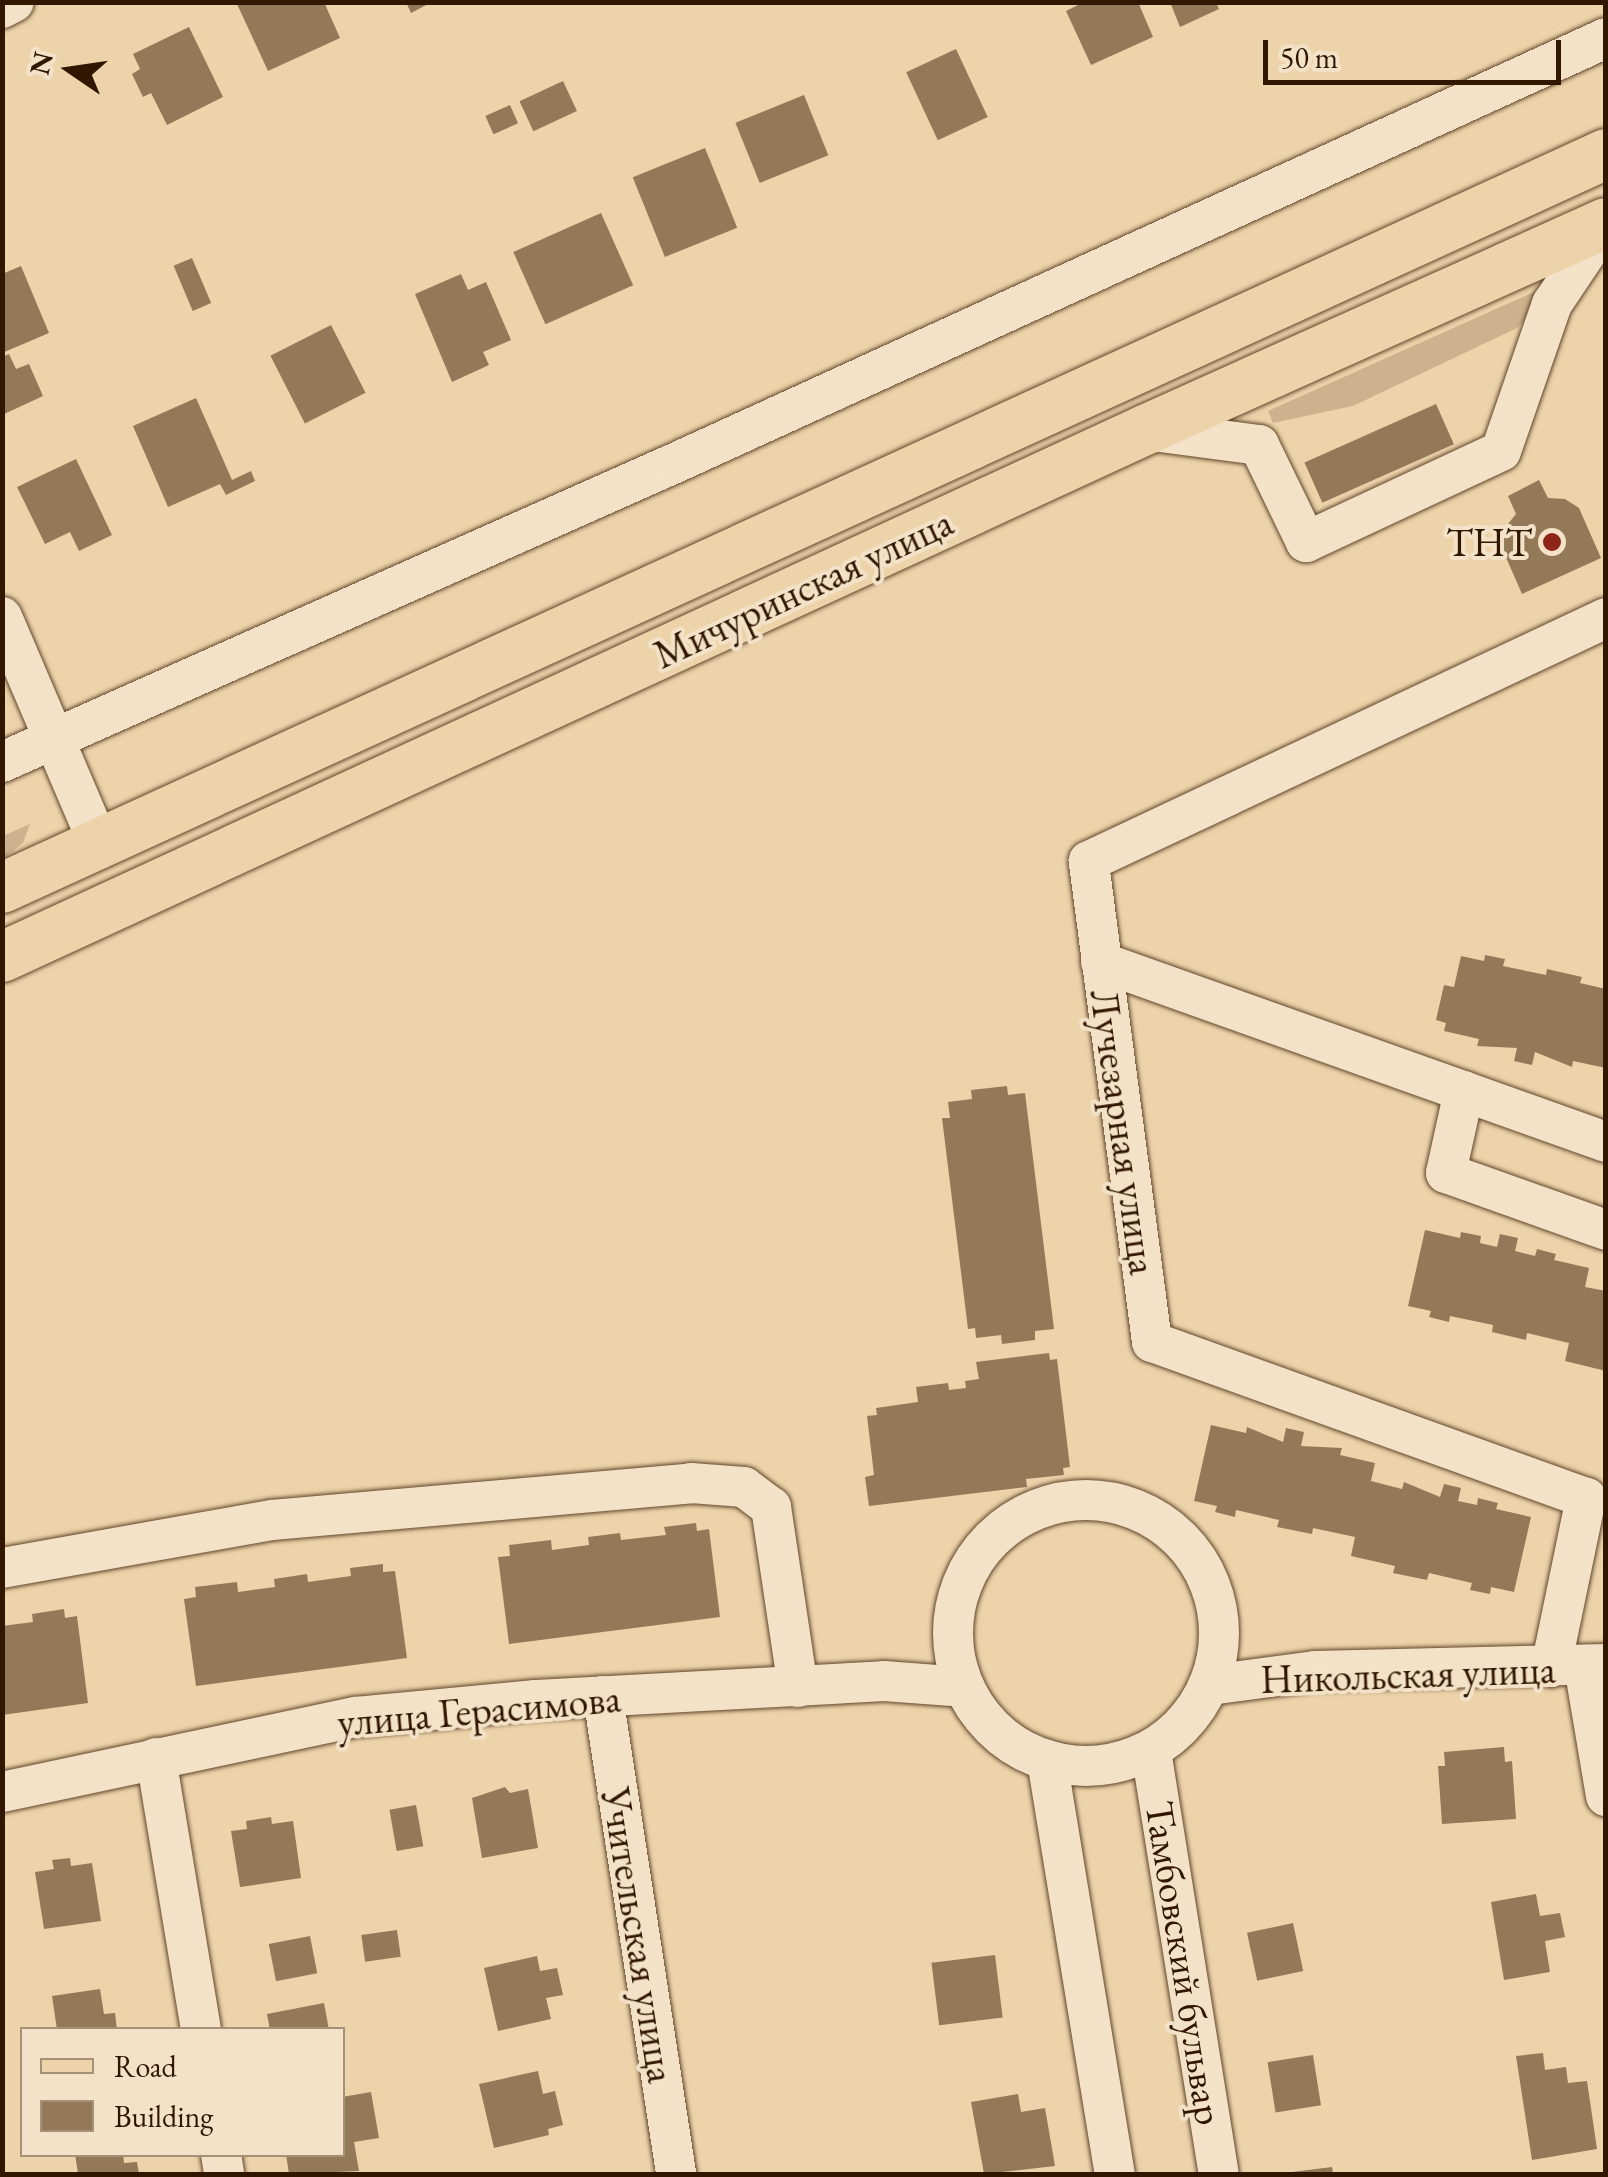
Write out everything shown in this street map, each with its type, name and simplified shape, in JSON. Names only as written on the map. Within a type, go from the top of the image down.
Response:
[{"type":"main road","name":"Мичуринская улица","points":[[2,888],[1606,154]]},
{"type":"main road","name":"Мичуринская улица","points":[[2,957],[1144,430],[1606,223]]},
{"type":"street","points":[[2,8],[14,2]]},
{"type":"street","points":[[2,762],[674,464],[1606,38]]},
{"type":"street","points":[[1144,430],[1259,445],[1306,542],[1500,451],[1552,304],[1606,223]]},
{"type":"street","points":[[2,617],[99,844]]},
{"type":"street","name":"Лучезарная улица","points":[[1580,1666],[1586,1498],[1152,1342],[1089,861],[1606,618]]},
{"type":"street","points":[[1102,962],[1606,1142]]},
{"type":"street","points":[[1464,1092],[1446,1173],[1606,1230]]},
{"type":"street","points":[[2,1568],[272,1520],[691,1483],[744,1487],[771,1508],[798,1687]]},
{"type":"street","points":[[1085,1498],[1128,1505],[1167,1526],[1197,1558],[1215,1598],[1220,1642],[1210,1685],[1186,1723],[1151,1751],[1109,1766],[1064,1766],[1022,1752],[987,1724],[963,1687],[953,1656],[956,1600],[974,1560],[1003,1527],[1042,1506],[1085,1498]]},
{"type":"street","points":[[1580,1666],[1606,1796]]},
{"type":"street","name":"Никольская улица","points":[[1210,1685],[1315,1671],[1580,1666]]},
{"type":"street","name":"улица Герасимова","points":[[2,1792],[356,1718],[603,1696],[884,1681],[963,1687]]},
{"type":"street","name":"Учительская улица","points":[[603,1696],[676,2174]]},
{"type":"street","name":"Тамбовский бульвар","points":[[1151,1751],[1219,2174]]},
{"type":"street","points":[[156,1758],[201,2027]]},
{"type":"street","points":[[1047,1760],[1114,2174]]},
{"type":"shaded area","points":[[1545,287],[1549,295],[1517,328],[1353,406],[1273,423],[1268,411]]},
{"type":"shaded area","points":[[30,824],[23,843],[3,859],[3,836]]},
{"type":"building","points":[[324,2],[340,38],[268,71],[237,4]]},
{"type":"building","points":[[406,2],[432,2],[411,13]]},
{"type":"building","points":[[1084,2],[1138,2],[1153,37],[1091,65],[1066,11]]},
{"type":"building","points":[[1170,2],[1216,2],[1219,9],[1180,27]]},
{"type":"building","points":[[189,27],[223,97],[167,125],[151,93],[143,97],[132,74],[140,69],[133,54]]},
{"type":"building","points":[[956,49],[988,117],[938,140],[906,72]]},
{"type":"building","points":[[563,81],[577,111],[533,131],[519,101]]},
{"type":"building","points":[[804,95],[828,155],[760,183],[735,123]]},
{"type":"building","points":[[510,105],[518,123],[493,134],[485,116]]},
{"type":"building","points":[[705,148],[737,228],[665,257],[633,177]]},
{"type":"building","points":[[601,213],[633,285],[545,324],[513,252]]},
{"type":"building","points":[[192,258],[211,303],[193,311],[174,266]]},
{"type":"building","points":[[21,266],[49,333],[2,353],[2,274]]},
{"type":"building","points":[[461,274],[468,290],[486,282],[511,340],[483,352],[489,365],[452,382],[415,294]]},
{"type":"building","points":[[331,325],[366,393],[305,424],[270,356]]},
{"type":"building","points":[[9,354],[16,369],[29,364],[43,396],[2,415],[2,357]]},
{"type":"building","points":[[196,398],[232,480],[251,471],[255,481],[226,495],[220,484],[168,507],[133,426]]},
{"type":"building","points":[[1436,404],[1454,444],[1322,503],[1304,463]]},
{"type":"building","points":[[76,459],[112,535],[79,551],[70,532],[45,544],[17,487]]},
{"type":"building","points":[[1539,480],[1548,498],[1565,499],[1579,508],[1601,558],[1522,594],[1501,546],[1503,530],[1516,514],[1508,496]]},
{"type":"building","points":[[1485,955],[1505,959],[1503,966],[1546,975],[1547,969],[1582,977],[1580,983],[1606,989],[1606,1068],[1573,1061],[1572,1067],[1535,1052],[1532,1065],[1514,1061],[1517,1048],[1477,1046],[1479,1039],[1444,1031],[1446,1023],[1436,1020],[1444,985],[1454,987],[1461,956],[1484,961]]},
{"type":"building","points":[[1007,1086],[1008,1095],[1025,1093],[1054,1329],[1035,1331],[1035,1340],[1002,1344],[1001,1335],[976,1338],[975,1328],[968,1329],[942,1118],[950,1118],[948,1102],[972,1099],[971,1090]]},
{"type":"building","points":[[1425,1230],[1460,1238],[1461,1232],[1481,1236],[1480,1243],[1497,1247],[1500,1234],[1518,1238],[1515,1251],[1535,1256],[1537,1249],[1556,1254],[1554,1260],[1589,1268],[1585,1287],[1606,1291],[1606,1371],[1565,1361],[1569,1343],[1527,1333],[1526,1340],[1492,1332],[1493,1325],[1450,1316],[1449,1322],[1429,1317],[1431,1311],[1408,1306]]},
{"type":"building","points":[[1049,1353],[1050,1360],[1057,1359],[1070,1467],[1063,1468],[1064,1475],[1026,1479],[1027,1487],[869,1506],[865,1477],[874,1475],[867,1416],[877,1415],[876,1408],[918,1402],[916,1387],[948,1383],[949,1390],[966,1388],[965,1381],[979,1379],[976,1362]]},
{"type":"building","points":[[1211,1425],[1246,1433],[1247,1427],[1283,1442],[1286,1428],[1304,1432],[1301,1446],[1342,1448],[1340,1455],[1375,1463],[1371,1481],[1402,1489],[1404,1482],[1440,1497],[1444,1484],[1461,1488],[1458,1501],[1477,1505],[1478,1498],[1498,1503],[1496,1509],[1531,1517],[1514,1592],[1491,1587],[1490,1594],[1470,1590],[1472,1583],[1429,1573],[1427,1580],[1393,1573],[1395,1566],[1351,1556],[1355,1537],[1313,1528],[1312,1534],[1277,1527],[1279,1520],[1236,1510],[1235,1517],[1215,1512],[1217,1506],[1194,1501]]},
{"type":"building","points":[[696,1523],[697,1531],[709,1529],[720,1617],[509,1644],[498,1557],[510,1556],[509,1545],[551,1540],[552,1550],[589,1545],[588,1537],[620,1533],[621,1540],[666,1535],[664,1527]]},
{"type":"building","points":[[383,1564],[383,1572],[395,1571],[407,1658],[196,1686],[184,1599],[196,1597],[195,1587],[237,1582],[238,1592],[275,1587],[274,1579],[307,1574],[308,1582],[351,1576],[350,1568]]},
{"type":"building","points":[[64,1609],[65,1618],[77,1616],[88,1703],[2,1715],[2,1626],[33,1622],[32,1614]]},
{"type":"building","points":[[1504,1747],[1505,1762],[1512,1761],[1516,1819],[1442,1824],[1438,1766],[1445,1766],[1444,1752]]},
{"type":"building","points":[[505,1787],[510,1793],[528,1789],[538,1848],[482,1858],[472,1798]]},
{"type":"building","points":[[416,1805],[423,1846],[397,1851],[389,1810]]},
{"type":"building","points":[[271,1817],[272,1824],[293,1821],[301,1878],[240,1887],[231,1831],[247,1829],[246,1821]]},
{"type":"building","points":[[70,1858],[71,1866],[92,1863],[101,1921],[44,1929],[35,1872],[54,1869],[52,1860]]},
{"type":"building","points":[[1536,1894],[1540,1916],[1560,1913],[1565,1937],[1545,1941],[1550,1972],[1504,1980],[1491,1902]]},
{"type":"building","points":[[1293,1923],[1303,1971],[1257,1981],[1247,1933]]},
{"type":"building","points":[[397,1930],[401,1957],[365,1962],[361,1935]]},
{"type":"building","points":[[310,1936],[317,1973],[276,1981],[269,1944]]},
{"type":"building","points":[[995,1955],[1003,2018],[939,2025],[931,1963]]},
{"type":"building","points":[[537,1956],[540,1971],[557,1968],[563,1995],[546,1998],[551,2019],[498,2031],[484,1968]]},
{"type":"building","points":[[100,1989],[104,2014],[115,2013],[117,2027],[57,2027],[52,1996]]},
{"type":"building","points":[[324,2003],[328,2027],[269,2027],[267,2014]]},
{"type":"building","points":[[1543,2053],[1545,2070],[1566,2067],[1568,2083],[1587,2081],[1597,2149],[1532,2160],[1516,2056]]},
{"type":"building","points":[[1313,2055],[1321,2105],[1276,2113],[1268,2062]]},
{"type":"building","points":[[538,2071],[543,2094],[555,2091],[563,2125],[548,2129],[549,2135],[494,2148],[479,2084]]},
{"type":"building","points":[[371,2092],[379,2138],[354,2142],[359,2171],[289,2174],[286,2157],[345,2157],[345,2096]]},
{"type":"building","points":[[1018,2094],[1021,2112],[1045,2108],[1055,2166],[984,2174],[971,2102]]},
{"type":"building","points":[[75,2157],[123,2157],[124,2163],[137,2162],[139,2174],[78,2174]]},
{"type":"building","points":[[1332,2167],[1333,2174],[1292,2174],[1292,2172]]},
{"type":"place","name":"ТНТ","points":[[1552,542]]}]
